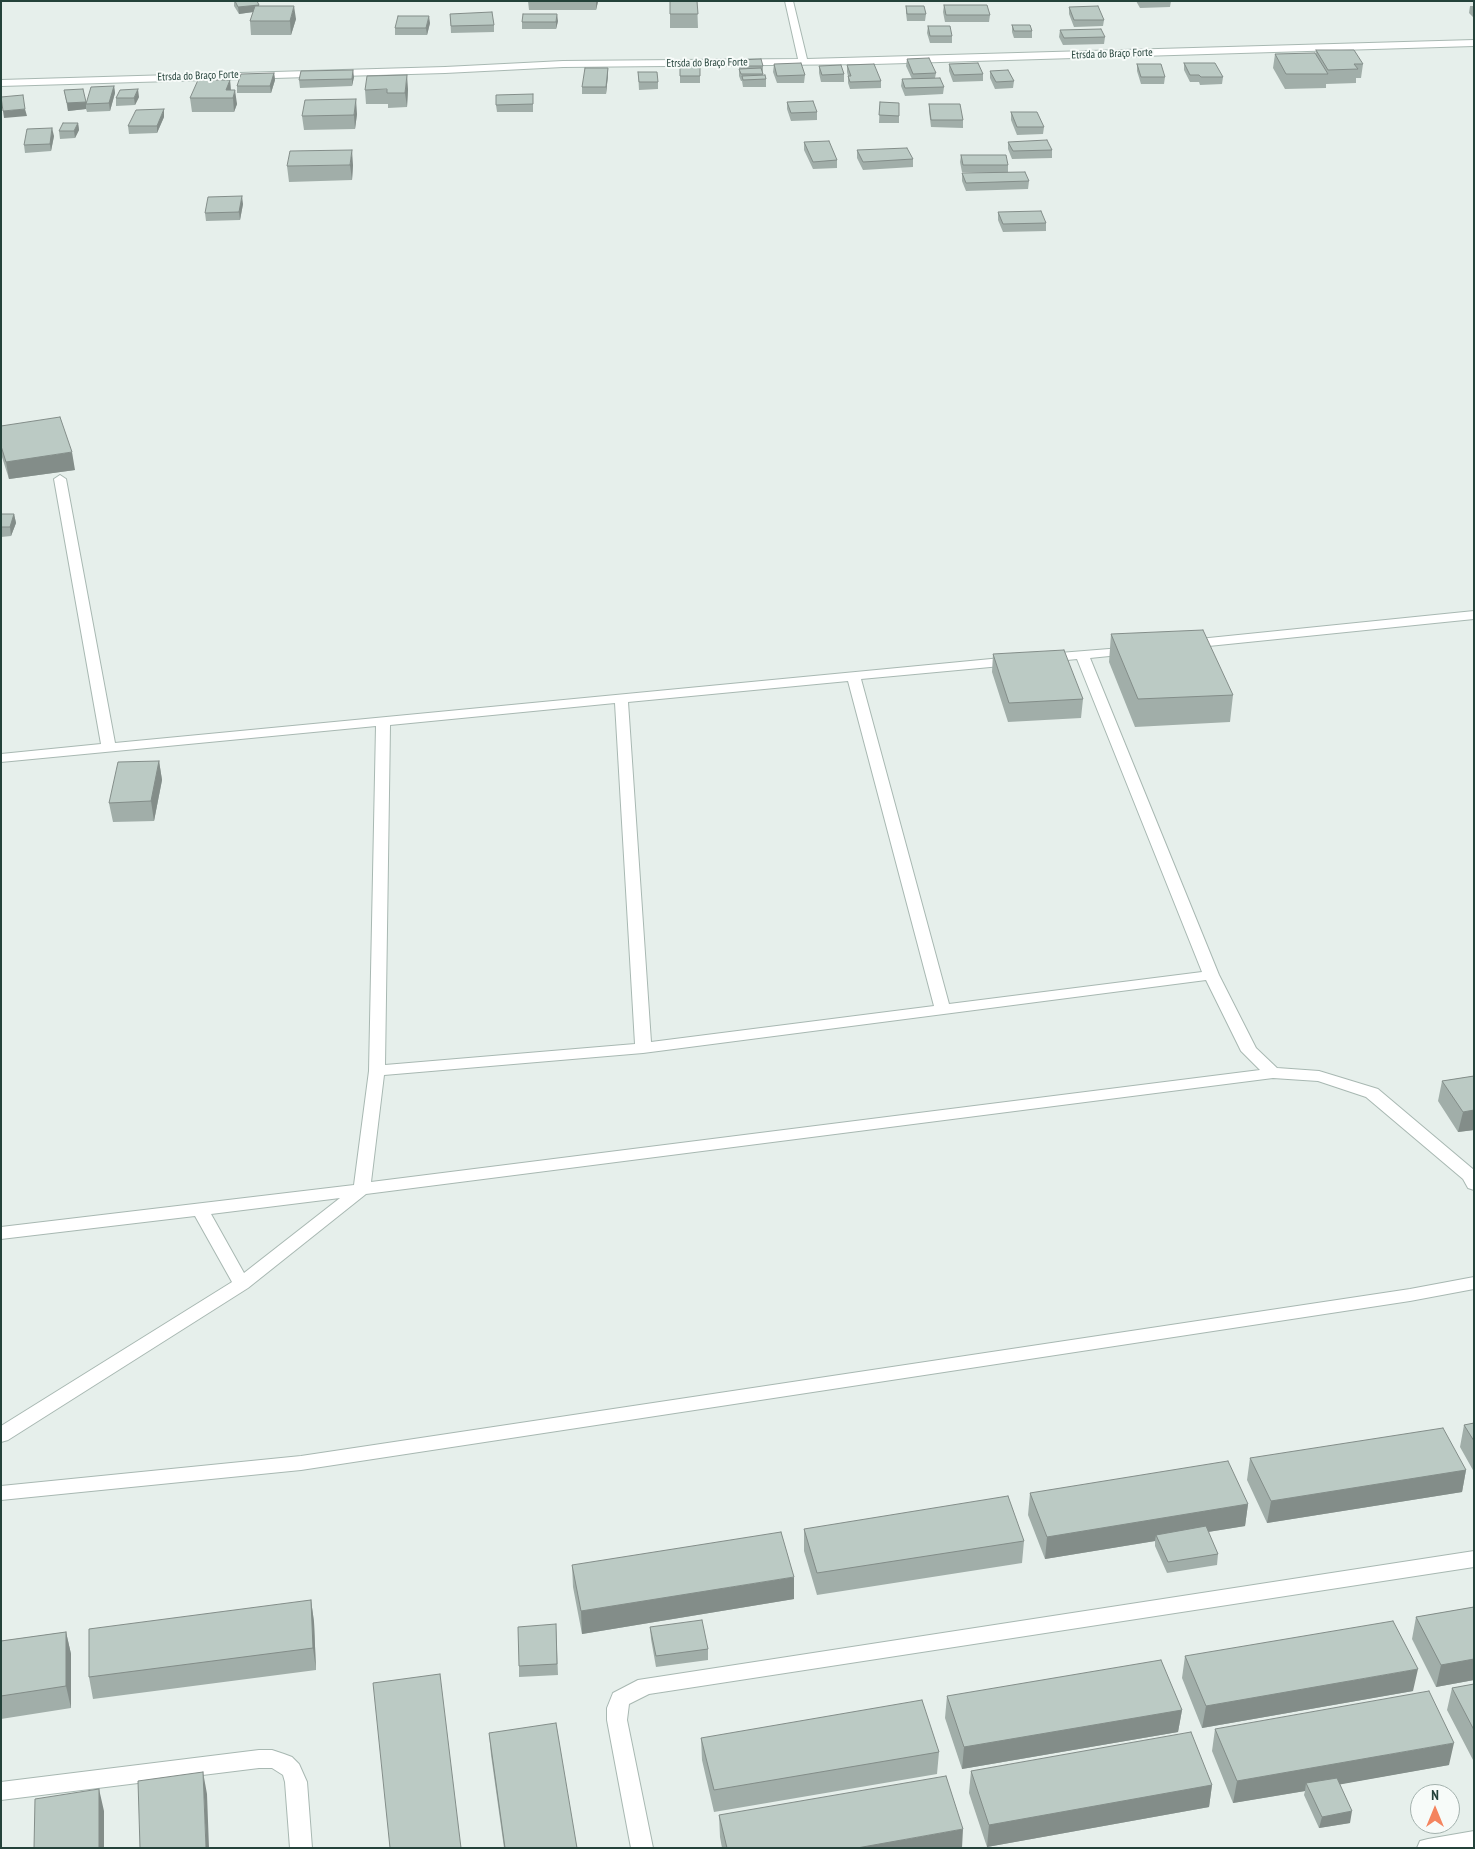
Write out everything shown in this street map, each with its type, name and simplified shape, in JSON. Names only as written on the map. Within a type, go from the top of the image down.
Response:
[{"type":"street","points":[[789,1],[803,61]]},
{"type":"street","name":"Etrsda do Braço Forte","points":[[1,83],[445,70],[563,64],[874,61],[1474,43]]},
{"type":"street","points":[[60,479],[109,748]]},
{"type":"street","points":[[1180,645],[1474,615]]},
{"type":"street","points":[[1,758],[1141,649]]},
{"type":"street","points":[[1082,654],[1211,975],[1249,1051],[1274,1073]]},
{"type":"street","points":[[854,677],[943,1010]]},
{"type":"street","points":[[621,699],[643,1048]]},
{"type":"street","points":[[1,1435],[242,1284],[362,1189],[377,1071],[383,722]]},
{"type":"street","points":[[377,1071],[643,1048],[1211,975]]},
{"type":"street","points":[[1,1233],[200,1210],[1274,1073],[1319,1076],[1372,1093],[1473,1179]]},
{"type":"street","points":[[200,1210],[242,1284]]},
{"type":"street","points":[[1,1493],[300,1463],[1410,1295],[1474,1283]]},
{"type":"street","points":[[642,1848],[617,1720],[617,1708],[620,1699],[646,1686],[1474,1559]]},
{"type":"street","points":[[1,1790],[259,1758],[272,1758],[284,1763],[291,1770],[296,1782],[301,1848]]},
{"type":"street","points":[[1428,1848],[1474,1840]]},
{"type":"building","points":[[235,1],[257,1],[259,5],[238,7]]},
{"type":"building","points":[[670,1],[697,1],[698,14],[670,14]]},
{"type":"building","points":[[944,5],[987,5],[990,15],[946,15]]},
{"type":"building","points":[[255,6],[294,6],[290,21],[250,21]]},
{"type":"building","points":[[906,6],[924,6],[926,14],[907,14]]},
{"type":"building","points":[[1098,6],[1104,20],[1074,20],[1069,7]]},
{"type":"building","points":[[492,12],[494,25],[451,26],[450,14]]},
{"type":"building","points":[[523,14],[557,14],[556,22],[522,22]]},
{"type":"building","points":[[398,16],[429,16],[426,28],[395,28]]},
{"type":"building","points":[[1012,25],[1030,25],[1032,31],[1014,31]]},
{"type":"building","points":[[928,26],[950,26],[952,36],[930,36]]},
{"type":"building","points":[[1101,29],[1105,37],[1064,38],[1060,30]]},
{"type":"building","points":[[1316,50],[1354,50],[1363,64],[1354,64],[1358,69],[1328,70]]},
{"type":"building","points":[[1315,53],[1328,74],[1286,74],[1275,54]]},
{"type":"building","points":[[929,58],[936,73],[913,74],[907,59]]},
{"type":"building","points":[[761,59],[763,66],[740,66],[739,60]]},
{"type":"building","points":[[801,63],[805,75],[777,76],[774,64]]},
{"type":"building","points":[[978,63],[983,74],[954,75],[949,64]]},
{"type":"building","points":[[1184,63],[1215,63],[1223,77],[1190,75]]},
{"type":"building","points":[[874,64],[881,81],[850,82],[848,76],[851,76],[847,65]]},
{"type":"building","points":[[1137,64],[1161,64],[1165,77],[1141,77]]},
{"type":"building","points":[[841,65],[844,74],[822,75],[819,66]]},
{"type":"building","points":[[680,66],[700,66],[700,76],[680,76]]},
{"type":"building","points":[[585,68],[608,68],[606,87],[582,87]]},
{"type":"building","points":[[761,68],[763,74],[741,74],[739,69]]},
{"type":"building","points":[[353,70],[352,79],[299,80],[301,71]]},
{"type":"building","points":[[1008,70],[1014,81],[996,82],[990,71]]},
{"type":"building","points":[[638,72],[657,72],[658,82],[639,82]]},
{"type":"building","points":[[274,73],[270,86],[237,86],[241,74]]},
{"type":"building","points":[[407,75],[405,93],[387,93],[387,89],[365,90],[367,76]]},
{"type":"building","points":[[765,75],[766,79],[743,80],[742,76]]},
{"type":"building","points":[[940,78],[944,87],[905,88],[902,79]]},
{"type":"building","points":[[198,80],[230,80],[226,90],[235,90],[233,98],[190,98]]},
{"type":"building","points":[[114,86],[109,103],[86,104],[91,87]]},
{"type":"building","points":[[83,89],[86,102],[67,103],[64,90]]},
{"type":"building","points":[[138,89],[134,98],[116,98],[120,90]]},
{"type":"building","points":[[533,94],[533,104],[496,105],[496,95]]},
{"type":"building","points":[[23,95],[25,109],[3,111],[1,97]]},
{"type":"building","points":[[356,99],[354,115],[302,116],[305,100]]},
{"type":"building","points":[[813,101],[817,112],[791,113],[787,102]]},
{"type":"building","points":[[880,102],[899,103],[899,116],[879,115]]},
{"type":"building","points":[[929,104],[960,104],[963,120],[931,120]]},
{"type":"building","points":[[164,109],[157,126],[128,126],[136,110]]},
{"type":"building","points":[[1011,112],[1037,112],[1044,127],[1017,127]]},
{"type":"building","points":[[63,123],[78,123],[74,131],[59,131]]},
{"type":"building","points":[[52,128],[50,144],[24,145],[27,129]]},
{"type":"building","points":[[1047,140],[1052,150],[1013,151],[1008,142]]},
{"type":"building","points":[[829,141],[837,160],[813,162],[804,142]]},
{"type":"building","points":[[907,148],[913,159],[863,162],[857,150]]},
{"type":"building","points":[[352,150],[350,165],[287,166],[290,151]]},
{"type":"building","points":[[961,155],[1006,155],[1008,165],[963,165]]},
{"type":"building","points":[[1025,172],[1029,181],[966,183],[962,173]]},
{"type":"building","points":[[242,196],[239,212],[205,213],[208,197]]},
{"type":"building","points":[[1041,211],[1046,223],[1003,224],[998,212]]},
{"type":"building","points":[[60,417],[72,452],[6,462],[1,446],[1,426]]},
{"type":"building","points":[[1,514],[14,514],[10,527],[1,527]]},
{"type":"building","points":[[1203,630],[1233,695],[1138,699],[1111,634]]},
{"type":"building","points":[[1064,650],[1083,699],[1009,703],[993,654]]},
{"type":"building","points":[[159,761],[151,801],[109,803],[118,762]]},
{"type":"building","points":[[1474,1076],[1474,1110],[1463,1112],[1442,1081]]},
{"type":"building","points":[[1474,1423],[1474,1441],[1464,1425]]},
{"type":"building","points":[[1443,1428],[1466,1470],[1271,1501],[1250,1458]]},
{"type":"building","points":[[1228,1461],[1248,1504],[1047,1537],[1030,1493]]},
{"type":"building","points":[[1008,1496],[1024,1541],[817,1573],[804,1529]]},
{"type":"building","points":[[1206,1526],[1218,1554],[1168,1562],[1156,1535]]},
{"type":"building","points":[[781,1532],[794,1577],[581,1611],[572,1565]]},
{"type":"building","points":[[311,1600],[313,1648],[89,1677],[89,1629]]},
{"type":"building","points":[[1474,1607],[1474,1659],[1441,1665],[1416,1617]]},
{"type":"building","points":[[702,1620],[708,1649],[656,1656],[650,1627]]},
{"type":"building","points":[[1393,1621],[1418,1669],[1206,1706],[1185,1656]]},
{"type":"building","points":[[556,1624],[557,1664],[519,1666],[518,1627]]},
{"type":"building","points":[[66,1632],[66,1686],[1,1696],[1,1641]]},
{"type":"building","points":[[1161,1660],[1182,1710],[964,1747],[947,1696]]},
{"type":"building","points":[[440,1674],[461,1848],[390,1848],[373,1683]]},
{"type":"building","points":[[1474,1684],[1474,1730],[1452,1688]]},
{"type":"building","points":[[1429,1691],[1454,1743],[1237,1781],[1215,1729]]},
{"type":"building","points":[[922,1700],[939,1752],[714,1790],[701,1738]]},
{"type":"building","points":[[556,1723],[577,1848],[505,1848],[489,1733]]},
{"type":"building","points":[[1191,1732],[1212,1785],[989,1825],[971,1771]]},
{"type":"building","points":[[203,1772],[206,1848],[140,1848],[138,1781]]},
{"type":"building","points":[[946,1776],[963,1829],[857,1848],[727,1848],[719,1815]]},
{"type":"building","points":[[1337,1778],[1352,1811],[1322,1817],[1306,1783]]},
{"type":"building","points":[[99,1789],[99,1848],[34,1848],[35,1799]]}]
